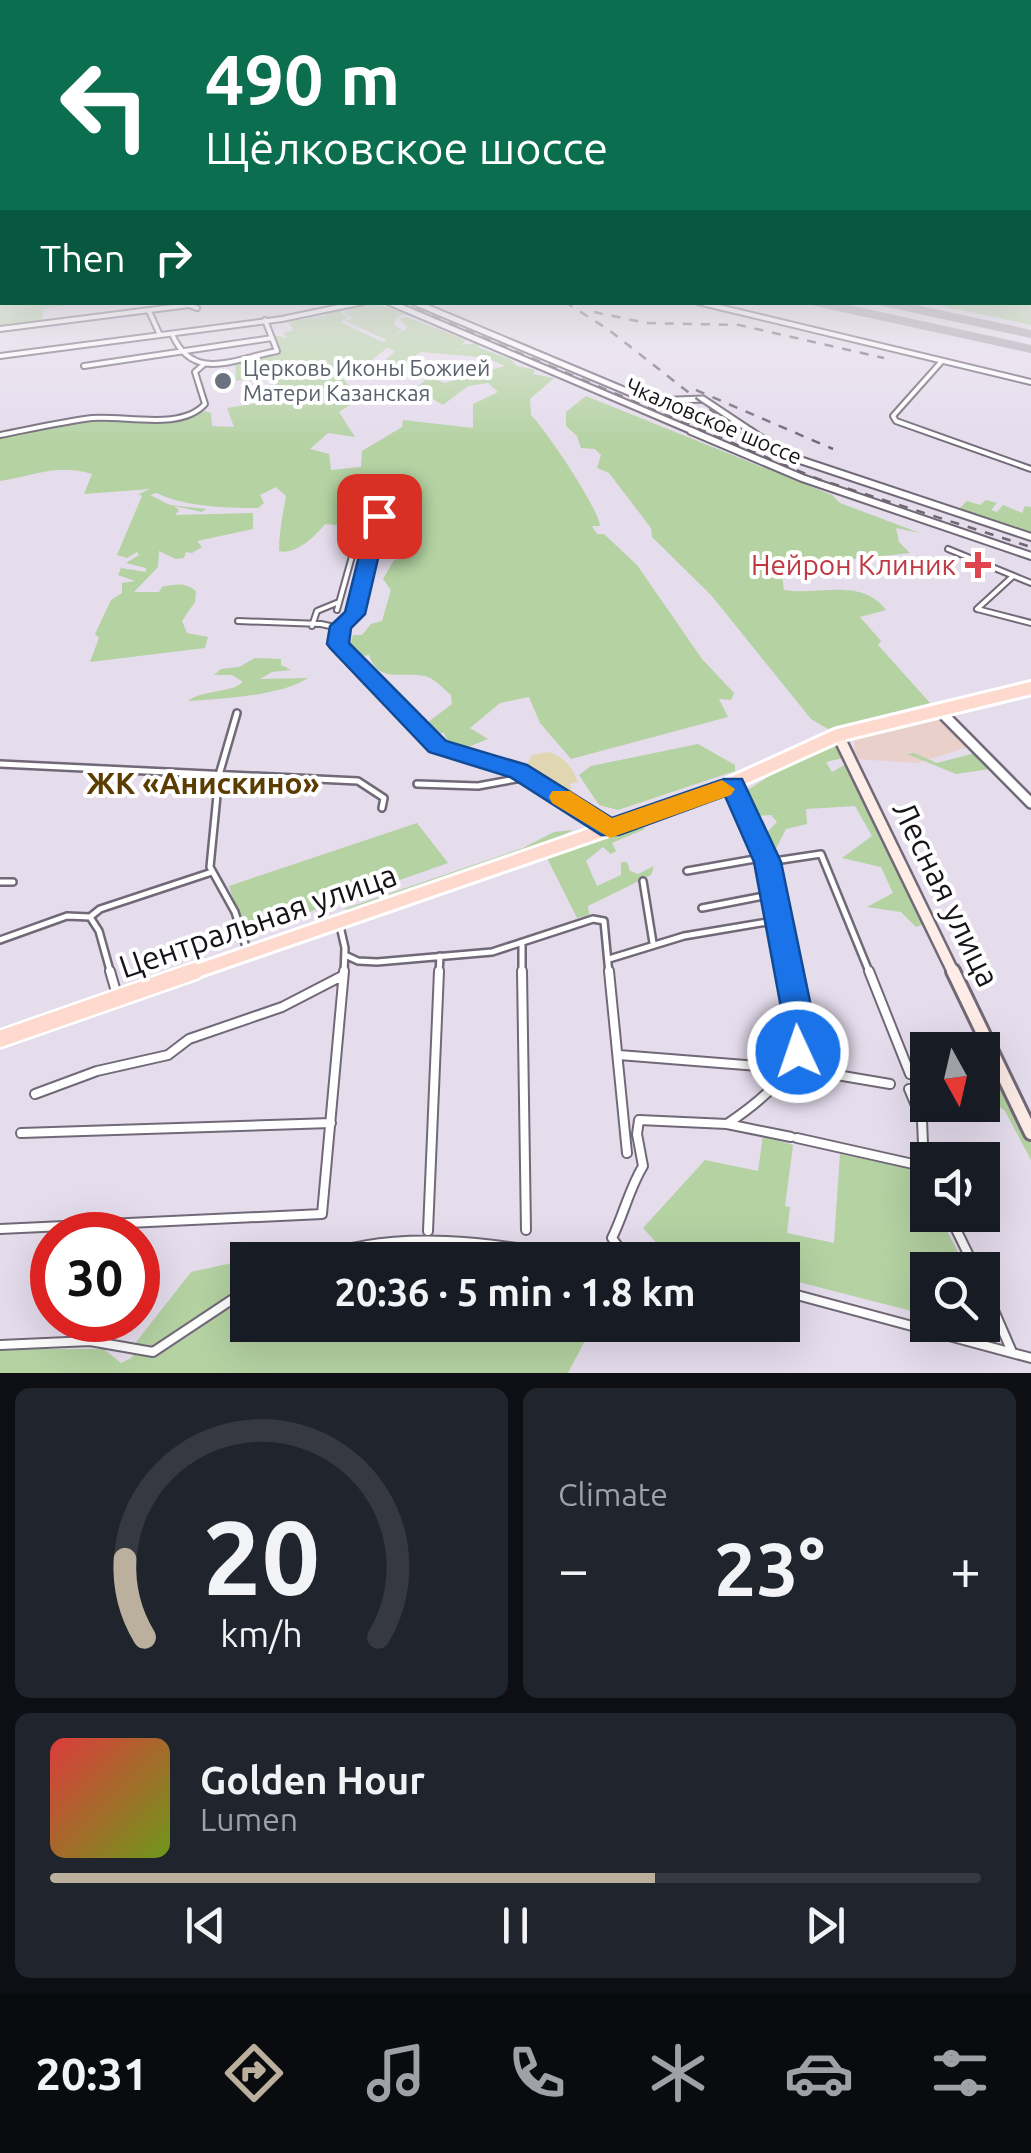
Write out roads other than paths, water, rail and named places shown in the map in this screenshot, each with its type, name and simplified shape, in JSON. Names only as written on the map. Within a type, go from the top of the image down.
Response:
[{"type":"main road","name":"Центральная улица","points":[[0,1039],[733,784],[838,735],[1031,688]]},
{"type":"main road","name":"Лесная улица","points":[[838,735],[1030,1132]]},
{"type":"street","points":[[0,328],[96,317]]},
{"type":"street","points":[[152,317],[162,334]]},
{"type":"street","points":[[0,356],[286,317]]},
{"type":"street","name":"Чкаловское шоссе","points":[[424,317],[802,478],[1031,556]]},
{"type":"street","points":[[451,317],[659,403],[692,398],[708,402],[788,456],[1031,536]]},
{"type":"street","points":[[759,317],[1031,382]]},
{"type":"street","points":[[172,333],[180,352],[191,363],[203,365],[276,351],[266,320]]},
{"type":"street","points":[[84,366],[272,338]]},
{"type":"street","points":[[942,362],[893,416],[896,420],[1031,469]]},
{"type":"street","points":[[0,436],[94,418],[170,418],[197,412],[206,404],[195,372],[203,365]]},
{"type":"street","points":[[336,610],[363,517],[366,512],[378,514],[354,614],[340,628],[338,644],[438,747],[530,776],[610,828]]},
{"type":"street","points":[[948,549],[1031,583]]},
{"type":"street","points":[[1013,576],[977,609],[1031,623]]},
{"type":"street","points":[[312,626],[317,611],[339,602]]},
{"type":"street","points":[[238,621],[312,626],[328,623],[340,628]]},
{"type":"street","points":[[939,710],[1029,800]]},
{"type":"street","points":[[237,713],[220,774],[212,872],[235,912],[248,953]]},
{"type":"street","points":[[0,764],[358,781],[384,798],[382,808]]},
{"type":"street","points":[[417,784],[493,784],[530,776]]},
{"type":"street","points":[[733,784],[767,859],[802,1040],[819,1072],[890,1084]]},
{"type":"street","points":[[687,870],[821,854],[910,1074]]},
{"type":"street","points":[[0,940],[67,916],[90,916],[100,908],[212,872]]},
{"type":"street","points":[[642,881],[653,944]]},
{"type":"street","points":[[0,882],[13,882]]},
{"type":"street","points":[[702,908],[774,894]]},
{"type":"street","points":[[90,916],[99,931],[118,998]]},
{"type":"street","name":"Центральная улица","points":[[346,955],[358,961],[377,962],[522,945],[599,919],[604,921],[609,959]]},
{"type":"street","points":[[627,1153],[609,959],[653,944],[779,920]]},
{"type":"street","points":[[0,1229],[322,1214],[346,955],[338,922]]},
{"type":"street","points":[[522,945],[526,1230]]},
{"type":"street","points":[[428,1231],[440,956]]},
{"type":"street","points":[[34,1094],[96,1071],[168,1054],[188,1038],[282,1007],[344,974]]},
{"type":"street","points":[[727,1124],[744,1113],[782,1072],[802,1040]]},
{"type":"street","points":[[619,1055],[758,1066],[782,1072]]},
{"type":"street","points":[[909,1089],[922,1120],[924,1142]]},
{"type":"street","points":[[614,1242],[612,1238],[628,1208],[631,1186],[644,1166],[636,1134],[639,1120],[727,1124],[910,1168]]},
{"type":"street","points":[[21,1133],[330,1123]]},
{"type":"street","points":[[800,1295],[1031,1358]]},
{"type":"street","points":[[0,1346],[86,1341],[128,1346],[136,1352],[161,1349],[230,1301]]},
{"type":"street","points":[[1000,1325],[1012,1352]]},
{"type":"railway","points":[[435,317],[818,479],[1031,547]]},
{"type":"railway","points":[[589,317],[753,443]]},
{"type":"railway","points":[[618,317],[646,323],[739,325],[884,358]]},
{"type":"railway","points":[[696,390],[833,449]]},
{"type":"place","name":"Церковь Иконы Божией Матери Казанская","points":[[223,381]]},
{"type":"place","name":"Нейрон Клиник","points":[[978,565]]},
{"type":"district","name":"ЖК «Анискино»","points":[[203,784]]}]
